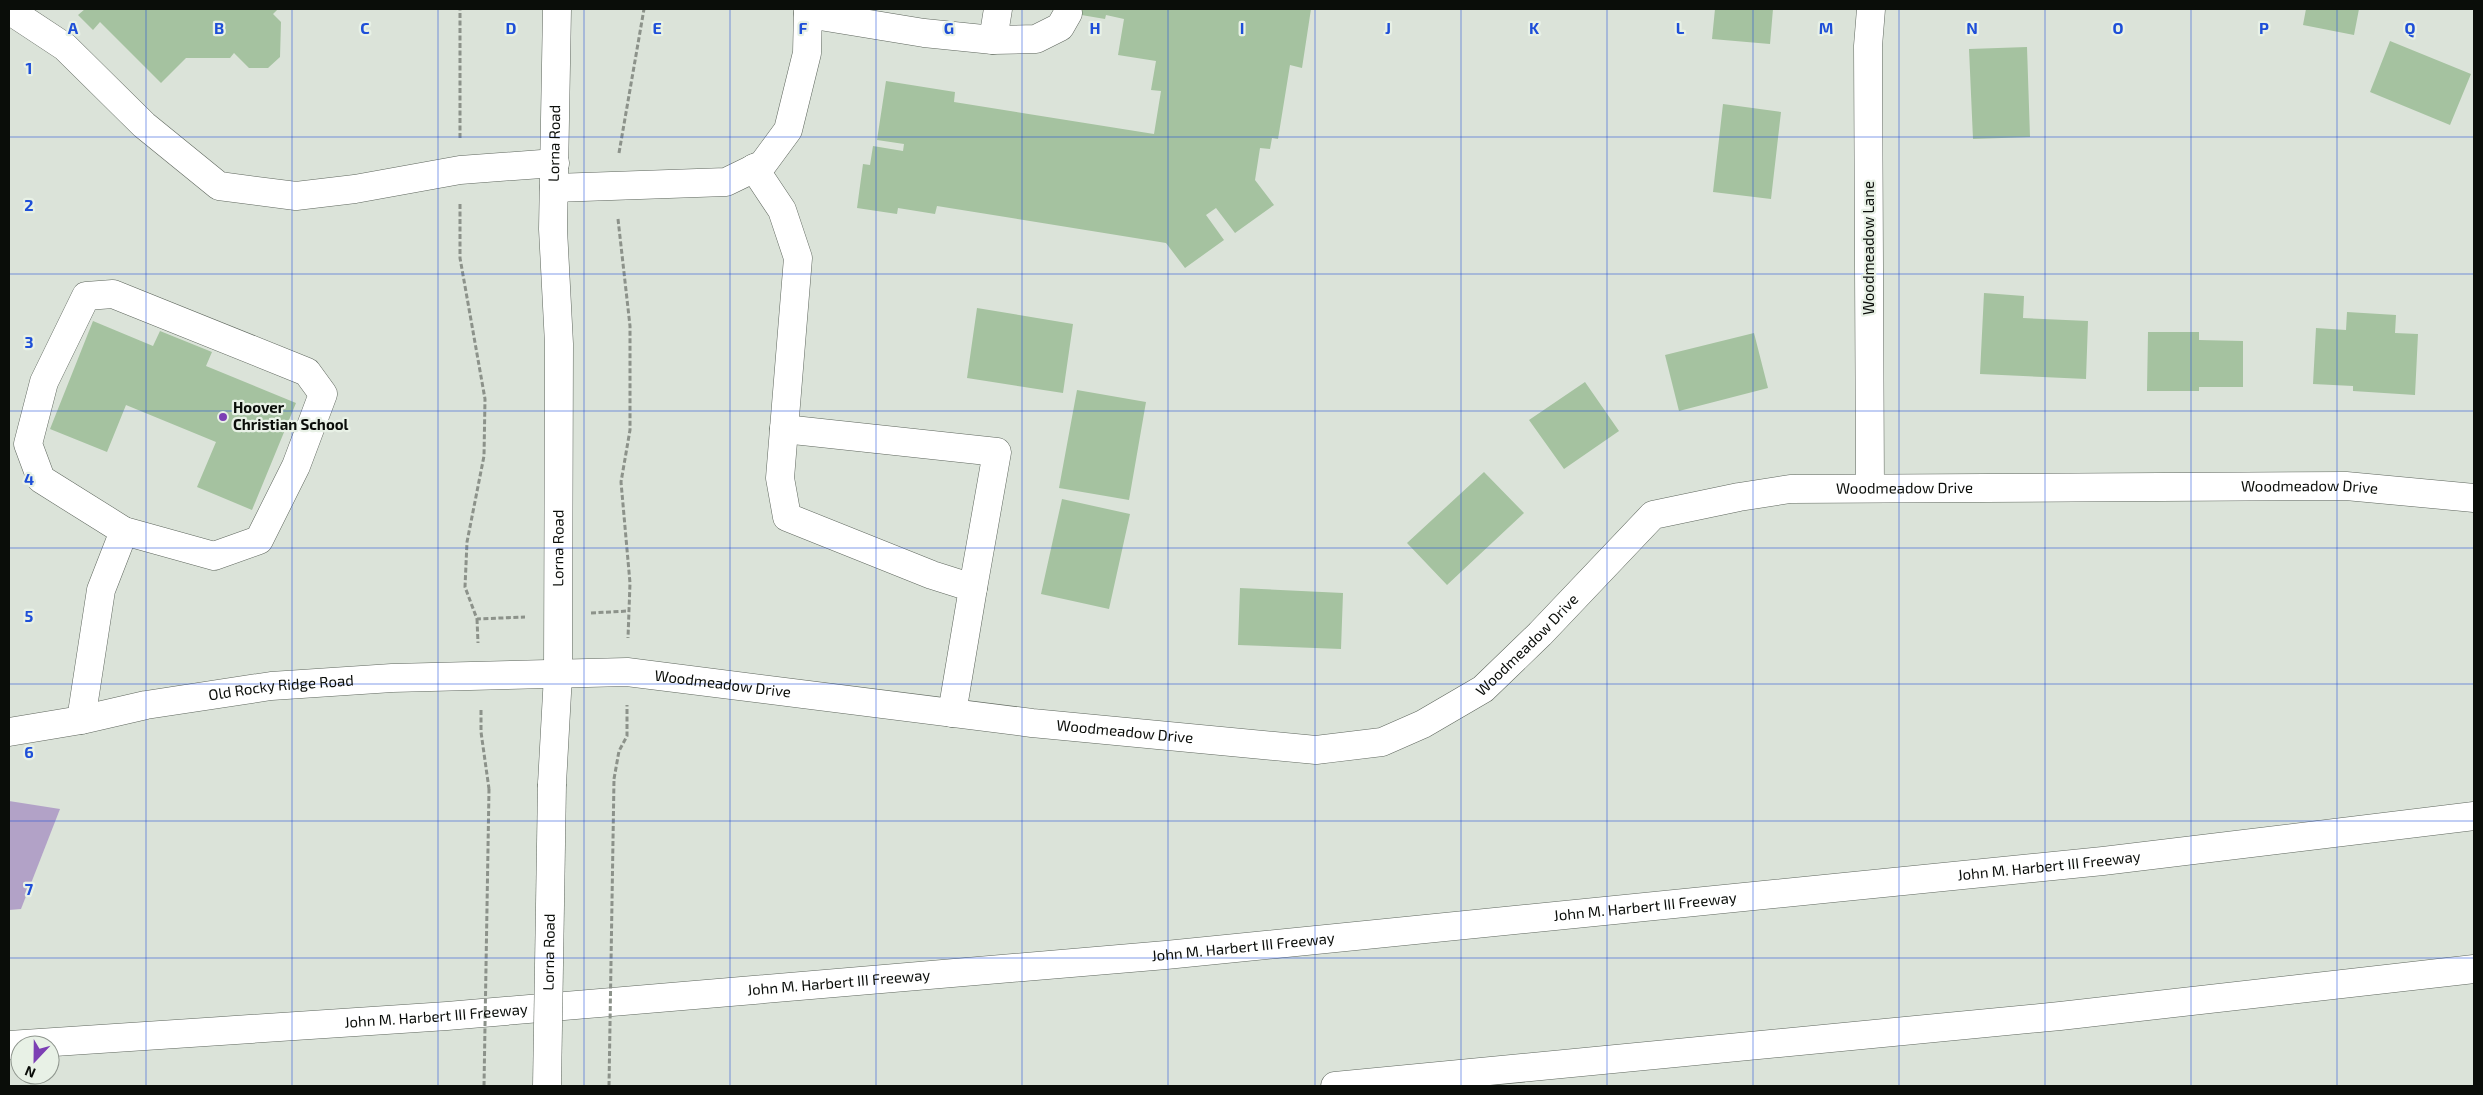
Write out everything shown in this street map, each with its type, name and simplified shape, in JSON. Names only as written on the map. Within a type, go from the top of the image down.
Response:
[{"type":"main road","name":"Lorna Road","points":[[547,1086],[552,784],[558,675],[559,344],[554,229],[554,175],[558,9]]},
{"type":"main road","points":[[993,40],[998,9]]},
{"type":"main road","name":"Woodmeadow Lane","points":[[1870,488],[1868,46],[1871,9]]},
{"type":"main road","points":[[9,10],[65,47],[144,125],[219,186],[296,196],[355,189],[460,170],[554,175],[614,186],[726,182],[763,164],[788,130],[807,53],[808,11],[924,33],[993,40],[1036,39],[1060,27],[1068,13]]},
{"type":"main road","points":[[754,168],[782,210],[798,258],[780,478],[787,516],[932,575],[973,588]]},
{"type":"main road","points":[[113,294],[307,372],[323,394],[296,466],[259,540],[214,556],[124,531],[41,479],[28,444],[44,382],[86,296],[113,294]]},
{"type":"main road","points":[[784,429],[997,452],[952,712]]},
{"type":"main road","name":"Woodmeadow Drive","points":[[558,675],[627,672],[1032,723],[1316,750],[1382,742],[1423,724],[1483,689],[1540,634],[1653,515],[1739,496],[1790,489],[2346,486],[2474,498]]},
{"type":"main road","points":[[81,720],[101,590],[124,531]]},
{"type":"main road","name":"Old Rocky Ridge Road","points":[[9,732],[81,720],[146,705],[271,686],[392,678],[558,675]]},
{"type":"main road","name":"John M. Harbert III Freeway","points":[[9,1045],[447,1016],[1166,955],[2103,861],[2474,816]]},
{"type":"main road","points":[[1335,1086],[2060,1016],[2474,969]]},
{"type":"path","points":[[460,9],[460,258],[485,399],[484,456],[467,542],[465,587],[477,619],[628,611]]},
{"type":"path","points":[[609,1086],[614,779],[619,751],[627,736],[630,583],[621,482],[630,430],[630,326],[614,186],[623,120],[644,9]]},
{"type":"path","points":[[484,1086],[489,789]]},
{"type":"shaded area","points":[[9,801],[60,809],[21,909],[9,910]]},
{"type":"building","points":[[85,9],[278,9],[273,14],[281,22],[280,57],[268,68],[249,68],[234,53],[230,58],[186,58],[161,83],[100,22],[93,30],[78,15]]},
{"type":"building","points":[[1046,9],[1311,9],[1302,68],[1290,65],[1278,139],[1272,138],[1270,149],[1260,148],[1255,180],[1274,205],[1235,233],[1216,208],[1206,215],[1224,240],[1185,268],[1166,243],[937,206],[935,214],[898,208],[897,214],[857,208],[863,164],[870,165],[873,146],[903,151],[904,144],[877,140],[886,81],[955,92],[954,102],[1154,134],[1161,91],[1151,90],[1156,61],[1118,55],[1124,19],[1106,15],[1105,19]]},
{"type":"building","points":[[1715,9],[1773,9],[1770,44],[1712,39]]},
{"type":"building","points":[[2306,9],[2359,9],[2354,35],[2303,25]]},
{"type":"building","points":[[2390,41],[2471,74],[2450,125],[2370,92]]},
{"type":"building","points":[[2027,47],[2030,137],[1973,139],[1969,49]]},
{"type":"building","points":[[1723,104],[1781,112],[1771,199],[1713,192]]},
{"type":"building","points":[[1984,293],[2024,296],[2023,318],[2088,321],[2086,379],[1980,374]]},
{"type":"building","points":[[977,308],[1073,324],[1063,393],[967,378]]},
{"type":"building","points":[[2347,312],[2396,315],[2395,333],[2418,334],[2415,395],[2353,391],[2353,386],[2313,384],[2316,328],[2346,330]]},
{"type":"building","name":"Hoover Christian School","points":[[93,321],[153,346],[160,331],[212,352],[206,366],[296,403],[252,510],[197,487],[216,442],[126,405],[107,452],[50,429]]},
{"type":"building","points":[[2148,332],[2199,332],[2199,340],[2243,341],[2243,387],[2199,387],[2199,391],[2147,391]]},
{"type":"building","points":[[1754,333],[1768,388],[1679,411],[1665,355]]},
{"type":"building","points":[[1585,382],[1619,431],[1564,469],[1529,420]]},
{"type":"building","points":[[1077,390],[1146,402],[1129,500],[1059,488]]},
{"type":"building","points":[[1484,472],[1524,513],[1447,585],[1407,543]]},
{"type":"building","points":[[1062,499],[1130,514],[1109,609],[1041,594]]},
{"type":"building","points":[[1240,588],[1343,593],[1341,649],[1238,645]]},
{"type":"place","name":"Hoover Christian School","points":[[223,417]]}]
